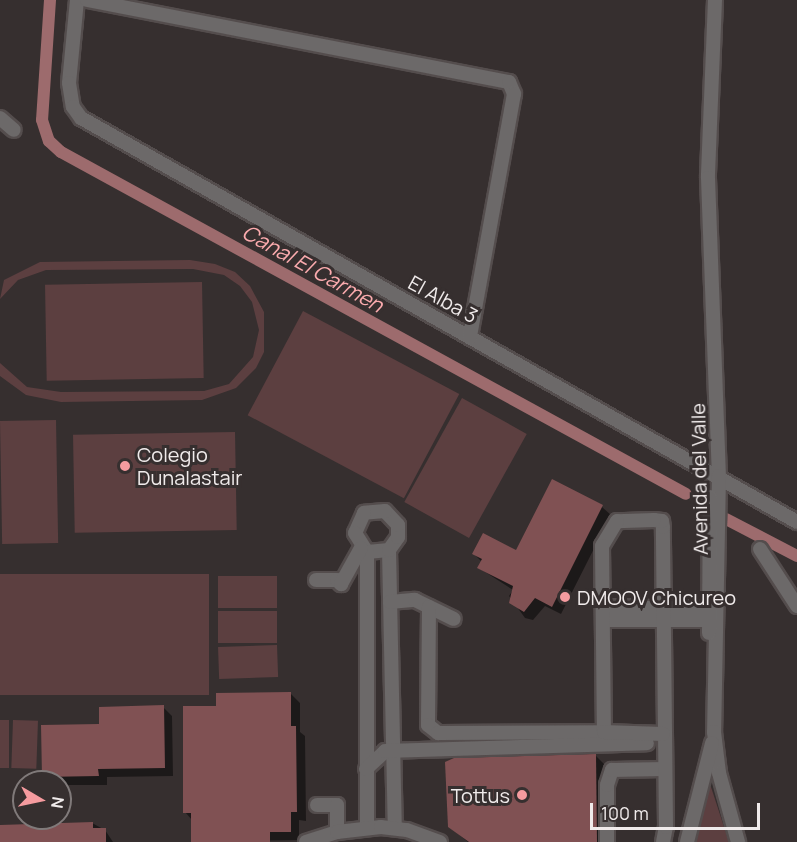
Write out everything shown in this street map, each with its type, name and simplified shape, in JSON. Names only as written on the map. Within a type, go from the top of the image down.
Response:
[{"type":"street","name":"El Alba 3","points":[[76,0],[69,83],[73,107],[96,128],[797,522]]},
{"type":"street","points":[[87,0],[509,82],[514,94],[470,337]]},
{"type":"street","name":"Avenida del Valle","points":[[715,0],[708,132],[711,288],[716,338],[709,614],[714,732],[719,773],[738,842]]},
{"type":"street","points":[[0,118],[14,130]]},
{"type":"street","name":"Avenida del Valle","points":[[713,670],[719,600],[714,474]]},
{"type":"street","points":[[367,827],[364,550],[356,526],[364,513],[376,509],[392,515],[398,525],[398,537],[389,550],[391,751],[395,828]]},
{"type":"street","points":[[604,732],[602,546],[617,521],[654,520],[662,522],[661,614],[666,827],[663,842]]},
{"type":"street","points":[[760,549],[797,606]]},
{"type":"street","points":[[364,550],[389,550]]},
{"type":"street","points":[[316,580],[337,580],[341,584],[364,550]]},
{"type":"street","points":[[390,602],[415,600],[454,619]]},
{"type":"street","points":[[429,607],[428,725],[438,733],[604,732],[663,739]]},
{"type":"street","points":[[603,613],[709,614]]},
{"type":"street","name":"Avenida del Valle","points":[[687,842],[714,732]]},
{"type":"street","points":[[366,769],[379,754],[391,751],[663,739]]},
{"type":"street","points":[[607,842],[607,785],[612,770],[664,769]]},
{"type":"street","points":[[317,805],[337,805],[337,832]]},
{"type":"street","points":[[306,842],[337,832],[367,827],[395,828],[440,842]]},
{"type":"shaded area","points":[[190,260],[215,264],[235,272],[250,286],[264,312],[264,352],[256,368],[236,388],[202,400],[61,402],[26,395],[0,376],[0,363],[27,387],[61,392],[204,391],[229,384],[253,357],[259,330],[252,302],[240,286],[224,275],[193,269],[46,270],[18,280],[0,299],[4,280],[40,262]]},
{"type":"shaded area","points":[[202,282],[204,378],[47,381],[45,285]]},
{"type":"shaded area","points":[[303,311],[459,394],[404,498],[248,415]]},
{"type":"shaded area","points":[[462,398],[527,434],[469,538],[404,502]]},
{"type":"shaded area","points":[[56,420],[58,543],[2,544],[0,421]]},
{"type":"shaded area","points":[[235,432],[237,530],[75,533],[73,435]]},
{"type":"shaded area","points":[[0,574],[209,574],[209,695],[0,695]]},
{"type":"shaded area","points":[[218,576],[277,576],[277,608],[218,608]]},
{"type":"shaded area","points":[[218,611],[277,611],[277,643],[218,643]]},
{"type":"shaded area","points":[[277,645],[278,677],[219,679],[218,647]]},
{"type":"shaded area","points":[[0,720],[9,720],[9,768],[0,768]]},
{"type":"shaded area","points":[[13,720],[38,721],[36,769],[11,768]]},
{"type":"shaded area","points":[[709,785],[711,787],[729,842],[692,842]]},
{"type":"building","points":[[552,479],[603,505],[552,607],[535,598],[524,612],[509,603],[513,586],[477,568],[482,559],[472,554],[483,533],[516,550]]},
{"type":"building","points":[[291,692],[291,726],[296,726],[297,812],[291,812],[291,832],[270,832],[270,842],[191,842],[191,813],[183,813],[183,706],[216,706],[216,693]]},
{"type":"building","points":[[164,705],[165,768],[98,769],[99,776],[72,776],[72,770],[42,770],[41,725],[99,724],[99,707]]},
{"type":"building","name":"Tottus","points":[[596,754],[597,842],[469,842],[448,827],[445,762],[454,758]]},
{"type":"building","points":[[93,822],[93,828],[106,828],[106,842],[0,842],[0,825],[12,825],[12,830],[72,830],[72,823]]},
{"type":"waterway","name":"Canal El Carmen","points":[[50,0],[42,120],[49,141],[61,152],[686,494]]},
{"type":"waterway","name":"Canal El Carmen","points":[[726,519],[797,556]]},
{"type":"place","name":"Colegio Dunalastair","points":[[125,466]]},
{"type":"place","name":"DMOOV Chicureo","points":[[565,597]]},
{"type":"place","name":"Tottus","points":[[522,795]]}]
